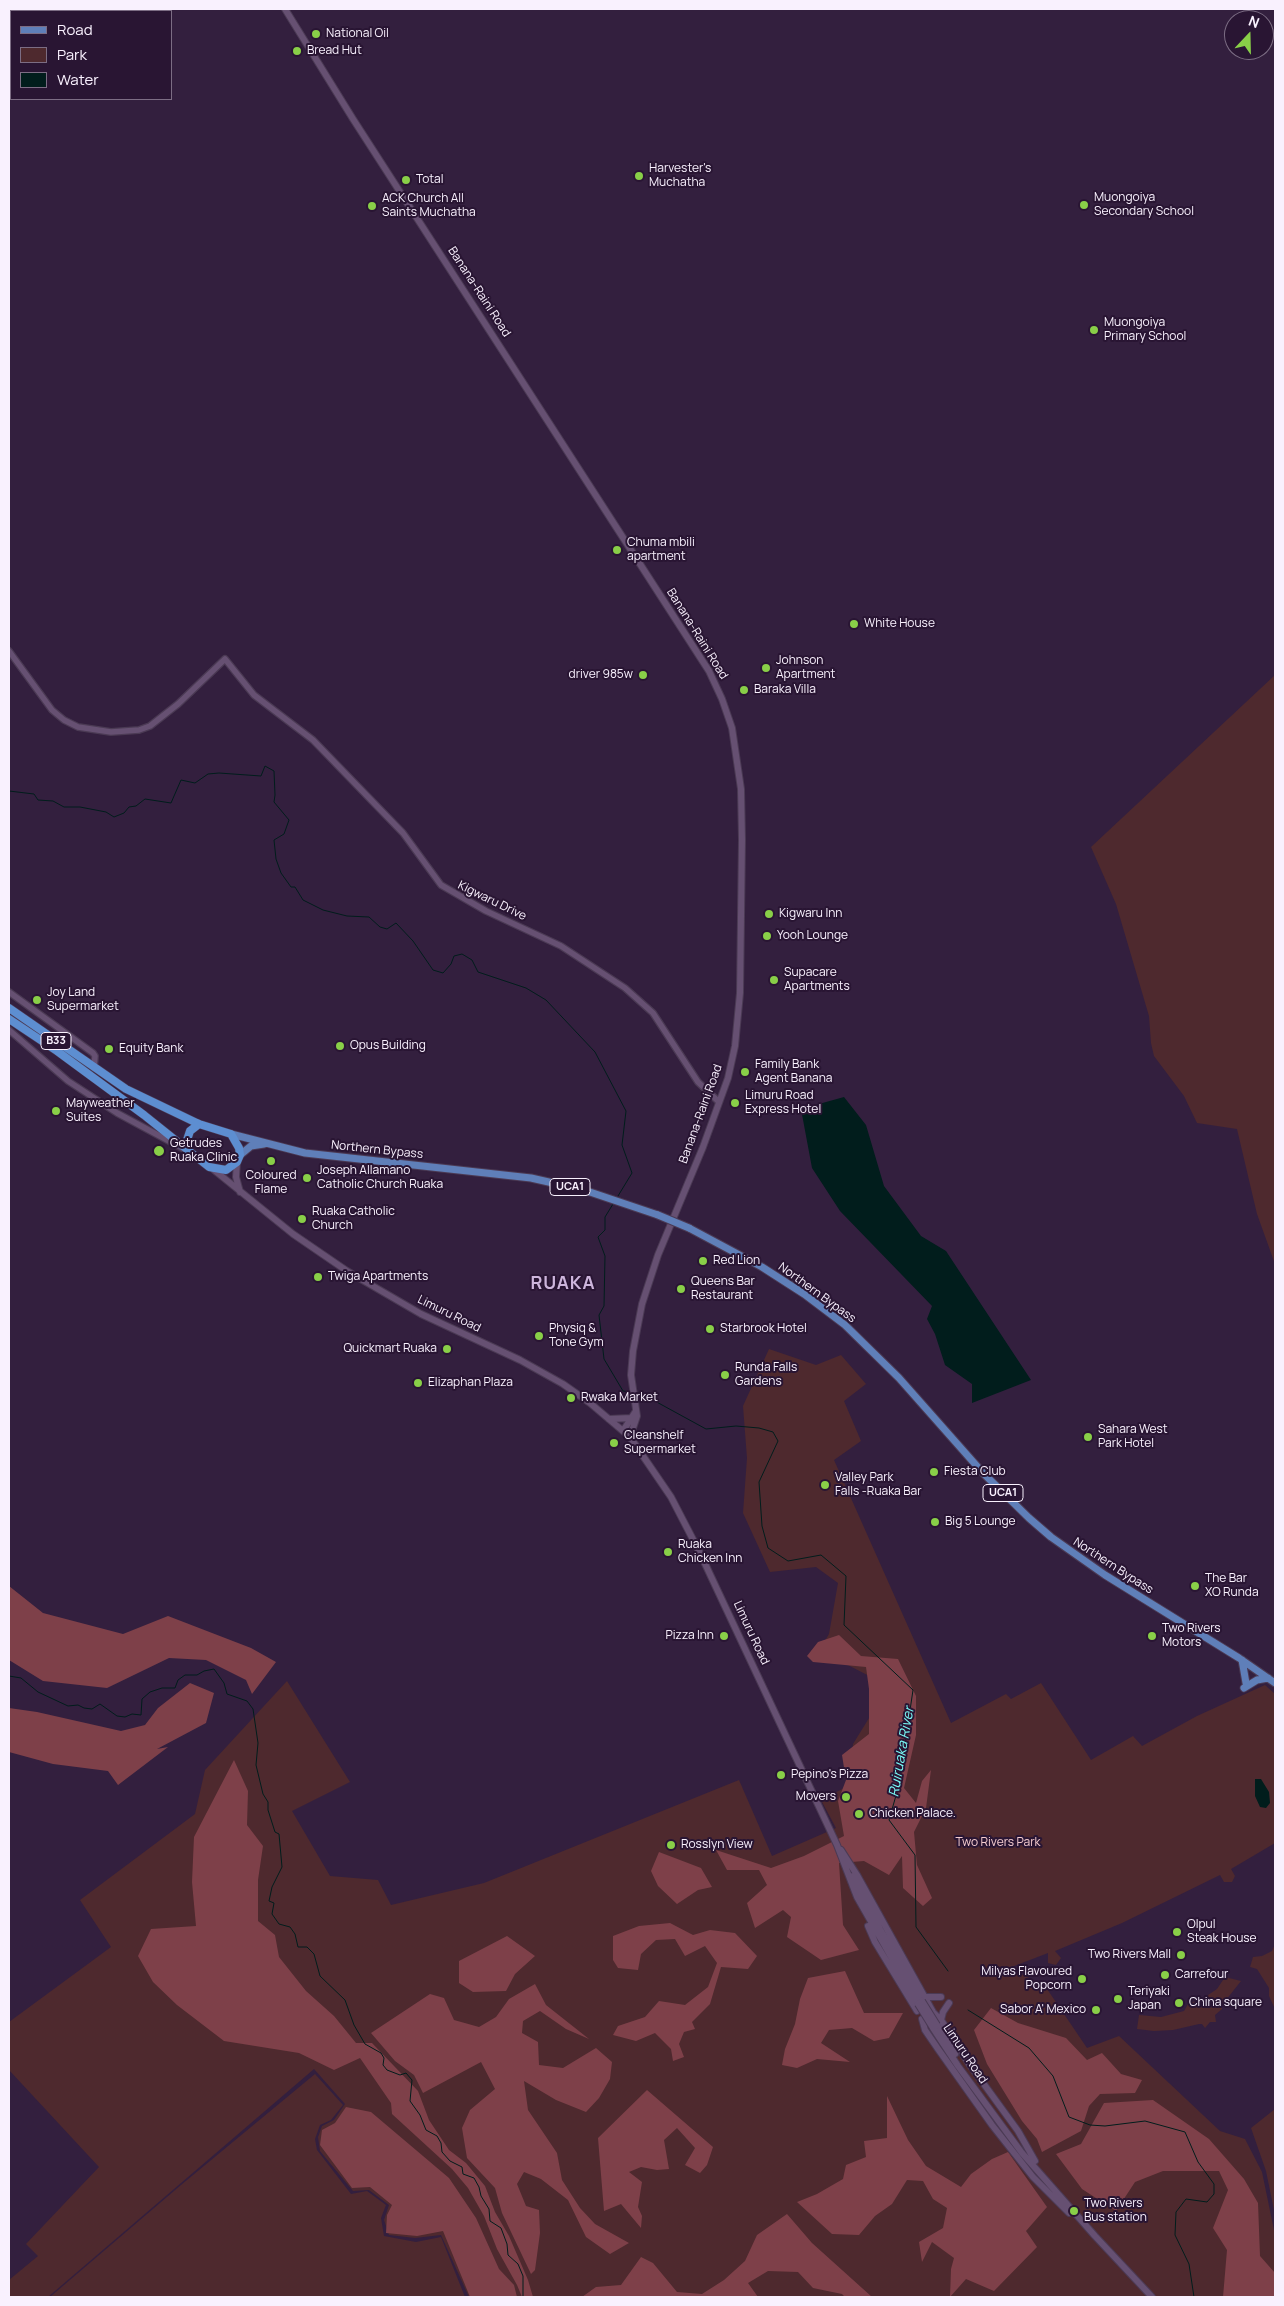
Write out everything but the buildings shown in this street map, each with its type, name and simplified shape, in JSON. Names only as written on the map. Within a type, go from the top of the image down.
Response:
[{"type":"highway","name":"B33","points":[[9,1008],[94,1068]]},
{"type":"highway","name":"B33","points":[[9,1019],[57,1051],[187,1149]]},
{"type":"highway","name":"Northern Bypass","points":[[94,1068],[126,1089],[199,1124],[230,1134]]},
{"type":"highway","points":[[199,1124],[190,1132],[187,1149],[214,1170]]},
{"type":"highway","points":[[230,1134],[236,1140],[238,1159]]},
{"type":"highway","name":"Northern Bypass","points":[[214,1170],[226,1170],[238,1159]]},
{"type":"main road","name":"Banana-Raini Road","points":[[285,9],[364,135],[704,662],[722,699],[732,728],[741,789],[742,930],[736,1046],[728,1078],[649,1282],[633,1351],[633,1391],[636,1410]]},
{"type":"main road","name":"Northern Bypass","points":[[230,1134],[267,1144],[342,1158],[521,1176],[584,1190],[618,1200],[658,1215],[704,1236],[762,1267],[804,1294],[845,1324],[899,1378],[989,1479],[1051,1537],[1106,1576],[1242,1660],[1275,1683]]},
{"type":"main road","name":"Northern Bypass","points":[[238,1159],[251,1146],[267,1144]]},
{"type":"main road","points":[[238,1159],[236,1177],[240,1192]]},
{"type":"main road","name":"Limuru Road","points":[[214,1170],[293,1234],[363,1281],[421,1314],[520,1360],[563,1384],[630,1437],[671,1497],[700,1553],[838,1847],[881,1931],[922,2003],[933,2012],[937,2024],[1003,2128],[1099,2241],[1152,2297]]},
{"type":"main road","points":[[623,1431],[636,1410]]},
{"type":"main road","points":[[630,1437],[636,1422],[636,1410]]},
{"type":"main road","points":[[609,1419],[631,1418]]},
{"type":"main road","points":[[1242,1660],[1245,1667],[1245,1686],[1257,1680],[1268,1678]]},
{"type":"main road","name":"Limuru Road","points":[[838,1847],[857,1897],[922,2003],[1007,2127],[1073,2211]]},
{"type":"main road","points":[[922,2003],[941,1997]]},
{"type":"main road","name":"Limuru Road","points":[[922,2003],[922,2019],[925,2030],[962,2085],[1033,2177],[1088,2233],[1099,2241]]},
{"type":"main road","points":[[937,2024],[949,2003]]},
{"type":"main road","points":[[922,2019],[929,2018],[933,2012]]},
{"type":"street","name":"Kigwaru Drive","points":[[9,651],[52,710],[64,720],[78,727],[111,732],[139,730],[150,726],[178,704],[225,660],[254,695],[313,740],[403,832],[441,885],[486,911],[561,946],[625,988],[653,1013],[698,1082],[719,1102]]},
{"type":"street","points":[[9,992],[93,1053],[95,1056],[94,1068]]},
{"type":"street","points":[[9,1030],[68,1081],[117,1113],[187,1149]]},
{"type":"green space","points":[[1275,675],[1275,1264],[1257,1214],[1237,1129],[1197,1123],[1184,1096],[1154,1056],[1149,1016],[1116,904],[1091,847]]},
{"type":"green space","name":"Two Rivers Park","points":[[769,1349],[816,1365],[841,1355],[866,1384],[844,1401],[861,1441],[834,1460],[951,1723],[1006,1694],[1011,1699],[1041,1683],[1091,1760],[1133,1736],[1142,1746],[1197,1716],[1265,1685],[1275,1694],[1275,1843],[1231,1869],[1235,1876],[1232,1882],[1224,1882],[1220,1875],[1122,1923],[1055,1951],[1061,1958],[1056,1965],[1048,1963],[1048,1953],[1009,1968],[1045,1986],[1087,2048],[1119,2036],[1220,2131],[1245,2139],[1262,2172],[1275,2235],[1275,2297],[469,2297],[441,2235],[415,2238],[389,2235],[384,2220],[389,2205],[369,2190],[353,2191],[320,2151],[318,2137],[322,2126],[334,2120],[345,2104],[314,2069],[48,2297],[9,2297],[9,2280],[38,2256],[26,2244],[99,2167],[9,2070],[9,2022],[111,1947],[80,1900],[195,1814],[205,1770],[287,1681],[350,1782],[292,1811],[330,1876],[378,1880],[391,1905],[484,1883],[739,1780],[772,1856],[836,1828],[821,1800],[852,1784],[850,1774],[853,1744],[874,1710],[875,1679],[844,1663],[816,1656],[829,1634],[838,1583],[816,1567],[770,1572],[743,1513],[747,1458],[743,1406]]},
{"type":"green space","points":[[1275,1944],[1275,2009],[1269,1996],[1269,1988],[1257,1969],[1250,1967],[1253,1957],[1262,1956],[1272,1951]]},
{"type":"green space","points":[[1225,1977],[1241,1981],[1222,2005],[1222,2009],[1215,2015],[1216,2022],[1210,2022],[1205,2028],[1202,2024],[1199,2024],[1173,2030],[1154,2031],[1137,2029],[1139,2015],[1161,2017],[1184,2011],[1188,2004],[1202,1999],[1217,1989]]},
{"type":"green space","points":[[315,2074],[343,2105],[331,2120],[320,2125],[315,2139],[317,2150],[351,2194],[367,2191],[386,2205],[381,2218],[384,2236],[416,2242],[441,2237],[465,2297],[50,2297],[181,2185]]},
{"type":"green space","points":[[1275,2109],[1275,2215],[1266,2171],[1251,2128]]},
{"type":"shaded area","points":[[9,1586],[43,1613],[123,1634],[168,1616],[251,1648],[276,1662],[252,1694],[246,1680],[206,1660],[169,1658],[107,1688],[43,1681],[9,1660]]},
{"type":"shaded area","points":[[839,1635],[861,1656],[898,1659],[916,1696],[916,1735],[904,1788],[916,1803],[922,1781],[931,1770],[926,1808],[914,1832],[917,1865],[932,1898],[923,1906],[903,1888],[902,1856],[889,1875],[864,1861],[839,1863],[843,1925],[859,1950],[821,1960],[787,1937],[791,1917],[783,1910],[755,1928],[747,1903],[767,1885],[759,1870],[727,1870],[716,1850],[771,1868],[804,1856],[844,1836],[838,1801],[846,1780],[842,1755],[869,1734],[869,1689],[866,1667],[813,1662],[807,1656],[818,1642]]},
{"type":"shaded area","points":[[190,1683],[214,1693],[206,1723],[157,1749],[168,1747],[118,1785],[108,1771],[53,1764],[9,1752],[9,1708],[37,1712],[121,1731],[145,1725],[158,1708]]},
{"type":"shaded area","points":[[234,1760],[248,1791],[247,1825],[263,1846],[258,1880],[258,1921],[275,1935],[279,1957],[306,1991],[334,2016],[356,2043],[372,2043],[418,2091],[429,2120],[449,2150],[466,2163],[485,2186],[495,2212],[509,2236],[528,2280],[533,2297],[522,2297],[497,2249],[484,2216],[468,2188],[452,2169],[392,2114],[391,2103],[360,2058],[334,2070],[299,2053],[224,2041],[177,2005],[153,1982],[138,1956],[151,1929],[196,1926],[192,1882],[194,1837]]},
{"type":"shaded area","points":[[659,1852],[701,1868],[712,1887],[698,1890],[677,1904],[658,1886],[651,1871]]},
{"type":"shaded area","points":[[670,1923],[693,1935],[710,1930],[735,1933],[757,1956],[748,1969],[721,1967],[710,2004],[692,2022],[695,2029],[684,2032],[679,2044],[684,2057],[673,2061],[671,2049],[655,2033],[636,2041],[613,2035],[618,2026],[645,2017],[659,2001],[685,2005],[708,1987],[717,1963],[705,1946],[685,1956],[675,1939],[656,1940],[641,1954],[638,1970],[618,1968],[613,1960],[613,1936],[639,1926]]},
{"type":"shaded area","points":[[507,1936],[535,1956],[515,1974],[506,1991],[473,1992],[459,1983],[459,1961]]},
{"type":"shaded area","points":[[845,1971],[864,2013],[903,2013],[889,2038],[874,2041],[852,2028],[829,2030],[821,2043],[850,2062],[817,2059],[797,2068],[782,2065],[785,2049],[795,2024],[800,1999],[808,1978]]},
{"type":"shaded area","points":[[535,1984],[546,2005],[589,2039],[566,2029],[540,2011],[523,2021],[522,2033],[538,2042],[539,2065],[563,2068],[596,2048],[612,2062],[610,2079],[599,2098],[586,2112],[556,2100],[524,2081],[528,2110],[557,2153],[562,2180],[580,2208],[595,2224],[629,2243],[610,2254],[586,2237],[568,2200],[541,2179],[524,2172],[517,2184],[526,2206],[539,2210],[540,2233],[535,2270],[531,2274],[502,2213],[495,2188],[467,2158],[462,2128],[470,2110],[495,2089],[481,2062],[423,2093],[414,2075],[395,2061],[371,2033],[430,1994],[444,1998],[454,2020],[479,2027],[496,2017],[509,1999]]},
{"type":"shaded area","points":[[991,2008],[1018,2023],[1066,2038],[1087,2060],[1102,2053],[1121,2074],[1142,2080],[1135,2093],[1100,2094],[1089,2106],[1081,2131],[1042,2152],[1037,2139],[1022,2121],[987,2064],[974,2030]]},
{"type":"shaded area","points":[[647,2090],[713,2147],[707,2165],[700,2173],[685,2165],[695,2148],[677,2128],[664,2140],[669,2169],[657,2170],[641,2167],[629,2172],[642,2182],[638,2207],[642,2216],[641,2228],[621,2204],[604,2211],[598,2138]]},
{"type":"shaded area","points":[[887,2096],[908,2140],[926,2166],[961,2187],[971,2174],[992,2159],[1008,2152],[1047,2207],[1026,2231],[1037,2247],[994,2291],[966,2279],[950,2297],[951,2269],[954,2258],[932,2242],[922,2262],[919,2242],[943,2228],[947,2208],[933,2199],[923,2181],[907,2180],[892,2204],[875,2216],[859,2235],[832,2234],[797,2202],[817,2194],[843,2179],[846,2165],[866,2157],[864,2141],[887,2138]]},
{"type":"shaded area","points":[[1153,2100],[1209,2139],[1244,2179],[1258,2203],[1260,2256],[1275,2273],[1275,2297],[1223,2297],[1227,2250],[1213,2228],[1228,2190],[1219,2171],[1163,2171],[1135,2182],[1116,2211],[1082,2189],[1056,2154],[1081,2144],[1104,2103]]},
{"type":"shaded area","points":[[346,2107],[371,2112],[449,2178],[476,2218],[499,2269],[514,2285],[517,2297],[470,2297],[443,2231],[417,2236],[386,2233],[387,2215],[392,2205],[370,2187],[352,2188],[320,2145],[322,2130],[335,2123]]},
{"type":"shaded area","points":[[787,2214],[812,2243],[872,2297],[845,2297],[842,2294],[813,2288],[798,2272],[768,2271],[748,2283],[758,2297],[582,2297],[596,2287],[621,2285],[641,2257],[653,2263],[677,2292],[702,2294],[724,2280],[745,2261],[757,2235]]},
{"type":"water","points":[[844,1097],[866,1125],[884,1186],[921,1236],[946,1251],[1031,1380],[972,1403],[972,1384],[945,1365],[935,1334],[927,1319],[932,1306],[840,1211],[812,1168],[801,1109]]},
{"type":"water","points":[[1255,1779],[1261,1779],[1269,1792],[1270,1803],[1266,1808],[1260,1807],[1255,1796]]},
{"type":"waterway","name":"Ruiruaka River","points":[[9,791],[34,794],[38,800],[53,801],[64,807],[80,807],[106,812],[114,817],[124,813],[129,807],[136,806],[145,799],[171,803],[181,780],[195,783],[208,774],[219,773],[261,776],[265,766],[274,771],[274,802],[289,820],[284,834],[274,840],[276,859],[281,873],[291,887],[295,887],[303,900],[323,910],[347,916],[369,917],[380,927],[387,929],[396,923],[413,941],[433,970],[443,973],[451,964],[454,956],[462,954],[472,960],[478,972],[526,988],[546,1000],[595,1052],[626,1111],[622,1145],[632,1173],[618,1196]]},
{"type":"waterway","name":"Ruiruaka River","points":[[613,1204],[605,1217],[605,1230],[598,1237],[605,1256],[604,1306],[599,1315],[604,1359],[623,1391],[631,1392]]},
{"type":"waterway","name":"Ruiruaka River","points":[[637,1393],[706,1429],[736,1426],[759,1428],[773,1432],[778,1441],[759,1482],[762,1526],[768,1548],[788,1561],[821,1555],[846,1576],[844,1625],[913,1690],[899,1785],[889,1820],[915,1855],[916,1927],[948,1971]]},
{"type":"waterway","points":[[9,1676],[21,1678],[38,1692],[68,1706],[78,1705],[92,1709],[100,1704],[117,1716],[125,1717],[132,1714],[141,1715],[142,1699],[150,1692],[162,1688],[175,1688],[178,1680],[185,1675],[197,1675],[214,1669],[224,1683],[227,1694],[247,1701],[253,1709],[258,1743],[256,1765],[275,1832],[279,1834],[282,1867],[272,1887],[269,1901],[274,1903],[272,1914],[279,1924],[290,1927],[295,1934],[298,1947],[307,1947],[314,1954],[320,1976],[345,2000],[354,2025],[365,2044],[381,2053],[384,2058],[383,2065],[387,2070],[400,2075],[406,2073],[412,2080],[410,2101],[420,2115],[426,2130],[437,2136],[441,2143],[442,2152],[450,2161],[462,2167],[463,2174],[474,2178],[481,2196],[489,2209],[490,2221],[501,2228],[507,2244],[508,2255],[518,2264],[523,2276],[523,2297]]},
{"type":"waterway","name":"Ruiruaka River","points":[[968,2010],[1029,2048],[1053,2076],[1069,2117],[1090,2125],[1105,2126],[1145,2121],[1185,2132],[1198,2162],[1214,2184],[1214,2194],[1207,2202],[1186,2199],[1176,2212],[1175,2235],[1189,2264],[1194,2297]]},
{"type":"place","name":"National Oil","points":[[316,34]]},
{"type":"place","name":"Bread Hut","points":[[297,51]]},
{"type":"place","name":"Harvester's Muchatha","points":[[639,176]]},
{"type":"place","name":"Total","points":[[406,180]]},
{"type":"place","name":"Muongoiya Secondary School","points":[[1084,205]]},
{"type":"place","name":"ACK Church All Saints Muchatha","points":[[372,206]]},
{"type":"place","name":"Muongoiya Primary School","points":[[1094,330]]},
{"type":"place","name":"Chuma mbili apartment","points":[[617,550]]},
{"type":"place","name":"White House","points":[[854,624]]},
{"type":"place","name":"Johnson Apartment","points":[[766,668]]},
{"type":"place","name":"driver 985w","points":[[643,675]]},
{"type":"place","name":"Baraka Villa","points":[[744,690]]},
{"type":"place","name":"Kigwaru Inn","points":[[769,914]]},
{"type":"place","name":"Yooh Lounge","points":[[767,936]]},
{"type":"place","name":"Supacare Apartments","points":[[774,980]]},
{"type":"place","name":"Joy Land Supermarket","points":[[37,1000]]},
{"type":"place","name":"Opus Building","points":[[340,1046]]},
{"type":"place","name":"Equity Bank","points":[[109,1049]]},
{"type":"place","name":"Family Bank Agent Banana","points":[[745,1072]]},
{"type":"place","name":"Limuru Road Express Hotel","points":[[735,1103]]},
{"type":"place","name":"Mayweather Suites","points":[[56,1111]]},
{"type":"place","name":"Getrudes Ruaka Clinic","points":[[159,1151]]},
{"type":"place","name":"Coloured Flame","points":[[271,1161]]},
{"type":"place","name":"Joseph Allamano Catholic Church Ruaka","points":[[307,1178]]},
{"type":"place","name":"Ruaka Catholic Church","points":[[302,1219]]},
{"type":"place","name":"Red Lion","points":[[703,1261]]},
{"type":"place","name":"Twiga Apartments","points":[[318,1277]]},
{"type":"place","name":"Queens Bar Restaurant","points":[[681,1289]]},
{"type":"place","name":"Starbrook Hotel","points":[[710,1329]]},
{"type":"place","name":"Physiq & Tone Gym","points":[[539,1336]]},
{"type":"place","name":"Quickmart Ruaka","points":[[447,1349]]},
{"type":"place","name":"Runda Falls Gardens","points":[[725,1375]]},
{"type":"place","name":"Elizaphan Plaza","points":[[418,1383]]},
{"type":"place","name":"Rwaka Market","points":[[571,1398]]},
{"type":"place","name":"Sahara West Park Hotel","points":[[1088,1437]]},
{"type":"place","name":"Cleanshelf Supermarket","points":[[614,1443]]},
{"type":"place","name":"Fiesta Club","points":[[934,1472]]},
{"type":"place","name":"Valley Park Falls -Ruaka Bar","points":[[825,1485]]},
{"type":"place","name":"Big 5 Lounge","points":[[935,1522]]},
{"type":"place","name":"Ruaka Chicken Inn","points":[[668,1552]]},
{"type":"place","name":"The Bar XO Runda","points":[[1195,1586]]},
{"type":"place","name":"Pizza Inn","points":[[724,1636]]},
{"type":"place","name":"Two Rivers Motors","points":[[1152,1636]]},
{"type":"place","name":"Pepino's Pizza","points":[[781,1775]]},
{"type":"place","name":"Movers","points":[[846,1797]]},
{"type":"place","name":"Chicken Palace.","points":[[859,1814]]},
{"type":"place","name":"Rosslyn View","points":[[671,1845]]},
{"type":"place","name":"Olpul Steak House","points":[[1177,1932]]},
{"type":"place","name":"Two Rivers Mall","points":[[1181,1955]]},
{"type":"place","name":"Carrefour","points":[[1165,1975]]},
{"type":"place","name":"Milyas Flavoured Popcorn","points":[[1082,1979]]},
{"type":"place","name":"Teriyaki Japan","points":[[1118,1999]]},
{"type":"place","name":"China square","points":[[1179,2003]]},
{"type":"place","name":"Sabor A' Mexico","points":[[1096,2010]]},
{"type":"place","name":"Two Rivers Bus station","points":[[1074,2211]]},
{"type":"district","name":"RUAKA","points":[[563,1284]]}]
